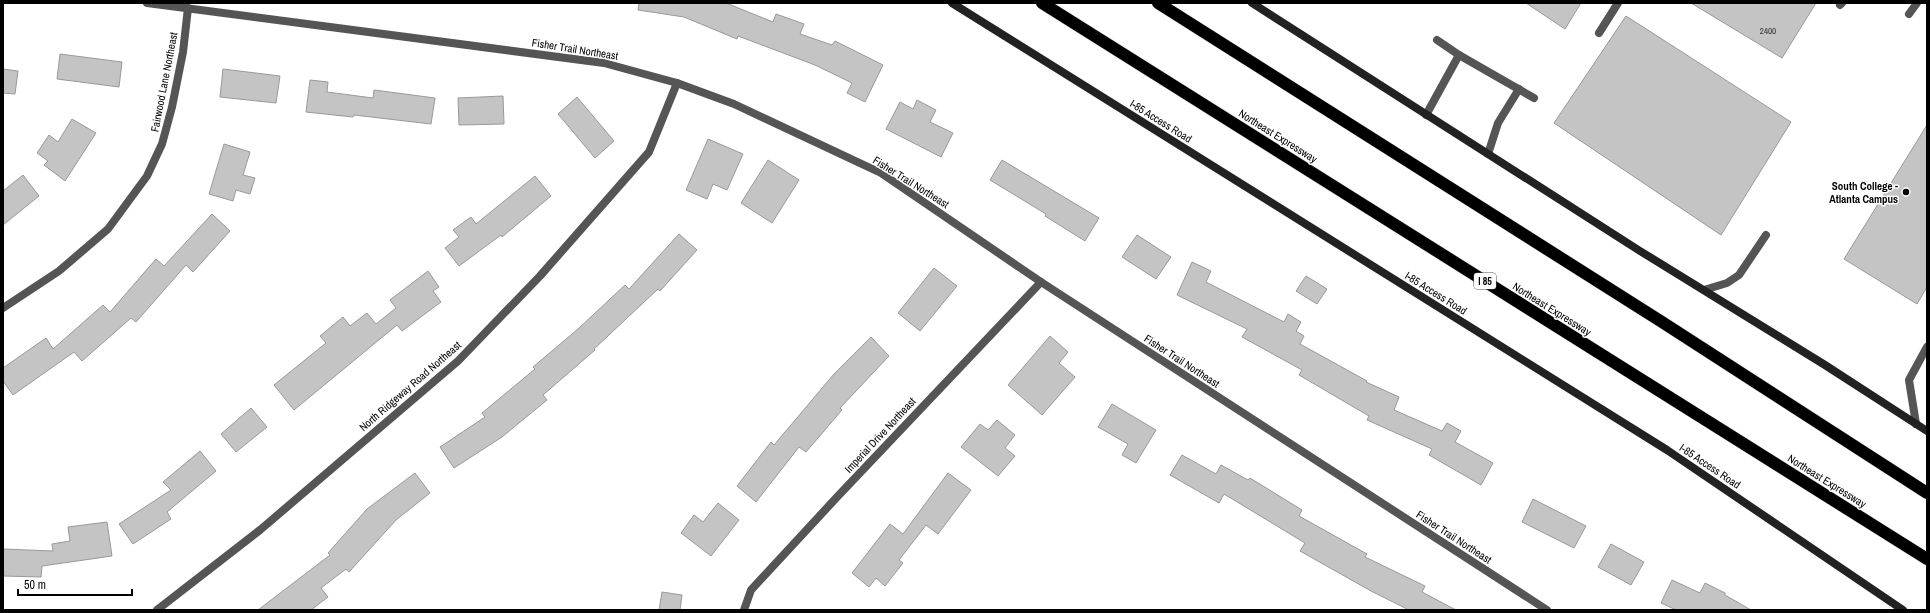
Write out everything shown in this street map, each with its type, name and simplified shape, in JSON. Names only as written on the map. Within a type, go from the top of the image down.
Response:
[{"type":"highway","name":"Northeast Expressway","points":[[1042,3],[1927,559]]},
{"type":"highway","points":[[1158,3],[1662,322],[1927,493]]},
{"type":"main road","name":"I-85 Access Road","points":[[952,3],[1667,450],[1903,610]]},
{"type":"main road","points":[[1252,3],[1426,115],[1825,365],[1927,431]]},
{"type":"street","name":"Fisher Trail Northeast","points":[[147,3],[604,63],[677,83],[734,104],[881,174],[1041,282],[1547,610]]},
{"type":"street","points":[[1599,33],[1618,3]]},
{"type":"street","points":[[1909,14],[1917,3]]},
{"type":"street","name":"Fairwood Lane Northeast","points":[[3,308],[59,271],[108,229],[147,176],[162,144],[172,107],[183,52],[188,8]]},
{"type":"street","points":[[1437,40],[1459,55],[1534,98]]},
{"type":"street","points":[[1426,115],[1459,55]]},
{"type":"street","name":"North Ridgeway Road Northeast","points":[[157,610],[260,530],[458,361],[540,276],[649,152],[677,83]]},
{"type":"street","points":[[1488,154],[1498,123],[1519,90]]},
{"type":"street","points":[[1704,290],[1727,283],[1739,275],[1766,235]]},
{"type":"street","name":"Imperial Drive Northeast","points":[[744,610],[751,590],[1041,282]]},
{"type":"street","points":[[1916,424],[1909,380],[1927,347]]},
{"type":"building","points":[[639,3],[726,3],[773,22],[776,14],[804,24],[800,34],[832,45],[835,41],[883,65],[865,102],[847,93],[852,83],[815,65],[738,36],[737,39],[684,17],[638,10]]},
{"type":"building","points":[[1526,3],[1581,3],[1565,29]]},
{"type":"building","points":[[1691,3],[1816,3],[1782,58]]},
{"type":"building","points":[[1626,16],[1791,122],[1721,235],[1554,123]]},
{"type":"building","points":[[60,54],[122,62],[119,87],[57,79]]},
{"type":"building","points":[[3,69],[18,71],[15,94],[3,93]]},
{"type":"building","points":[[223,69],[280,76],[276,103],[220,97]]},
{"type":"building","points":[[310,80],[328,82],[327,92],[373,98],[374,90],[435,98],[431,124],[354,115],[353,117],[306,112]]},
{"type":"building","points":[[503,96],[504,124],[459,125],[458,98]]},
{"type":"building","points":[[577,97],[614,141],[595,158],[558,114]]},
{"type":"building","points":[[917,100],[936,110],[930,122],[953,133],[941,157],[886,129],[900,102],[913,109]]},
{"type":"building","points":[[72,119],[96,133],[65,181],[44,165],[48,161],[37,153],[49,135],[58,142]]},
{"type":"building","name":"South College - Atlanta Campus","points":[[1927,125],[1927,287],[1917,304],[1844,259]]},
{"type":"building","points":[[708,139],[743,154],[727,190],[713,184],[707,199],[686,190]]},
{"type":"building","points":[[224,144],[250,152],[243,175],[255,178],[250,194],[236,190],[233,201],[209,194]]},
{"type":"building","points":[[768,160],[799,180],[772,223],[741,203]]},
{"type":"building","points":[[1002,160],[1099,218],[1085,241],[1045,216],[1046,214],[990,180]]},
{"type":"building","points":[[23,175],[39,196],[3,225],[3,191]]},
{"type":"building","points":[[535,176],[551,196],[502,237],[501,235],[459,266],[445,248],[459,237],[453,230],[471,217],[476,224]]},
{"type":"building","points":[[212,214],[230,231],[193,272],[186,265],[136,322],[131,318],[82,361],[74,352],[13,395],[3,381],[3,368],[46,338],[53,349],[103,305],[110,312],[156,259],[164,266]]},
{"type":"building","points":[[679,234],[697,250],[660,291],[658,289],[594,349],[595,350],[543,395],[547,400],[502,437],[454,468],[440,447],[485,417],[482,413],[535,369],[533,367],[578,329],[625,285],[629,289]]},
{"type":"building","points":[[1137,235],[1171,257],[1156,279],[1122,257]]},
{"type":"building","points":[[1192,262],[1211,271],[1206,282],[1284,322],[1288,314],[1301,322],[1296,331],[1304,336],[1300,344],[1367,381],[1366,382],[1399,397],[1394,410],[1442,431],[1447,423],[1461,431],[1455,442],[1493,463],[1481,485],[1429,455],[1432,449],[1367,420],[1369,416],[1299,375],[1302,370],[1242,337],[1247,329],[1177,295]]},
{"type":"building","points":[[934,268],[957,286],[920,331],[898,313]]},
{"type":"building","points":[[428,271],[439,287],[433,291],[441,302],[402,331],[397,325],[294,410],[274,385],[326,343],[320,336],[343,317],[350,326],[367,313],[376,324],[396,308],[390,300]]},
{"type":"building","points":[[1306,276],[1327,289],[1317,304],[1296,291]]},
{"type":"building","points":[[1050,336],[1068,352],[1059,363],[1075,377],[1042,415],[1008,385]]},
{"type":"building","points":[[871,337],[889,356],[840,408],[842,410],[806,452],[799,447],[756,502],[737,486],[771,442],[774,445],[834,374]]},
{"type":"building","points":[[1112,404],[1156,430],[1136,463],[1122,455],[1128,444],[1098,427]]},
{"type":"building","points":[[251,408],[267,427],[236,452],[221,434]]},
{"type":"building","points":[[997,420],[1015,435],[1005,448],[1015,456],[998,476],[961,447],[980,424],[988,430]]},
{"type":"building","points":[[200,451],[216,471],[167,512],[171,519],[133,544],[119,524],[171,490],[163,482]]},
{"type":"building","points":[[1182,455],[1216,474],[1221,465],[1248,480],[1250,478],[1302,510],[1299,516],[1367,554],[1365,557],[1425,586],[1422,592],[1456,610],[1409,610],[1371,591],[1300,551],[1305,543],[1224,494],[1219,503],[1170,475]]},
{"type":"building","points":[[415,473],[430,493],[396,520],[349,572],[346,569],[321,588],[328,597],[311,610],[258,610],[330,555],[328,553],[367,509]]},
{"type":"building","points":[[948,473],[971,490],[938,534],[926,525],[899,560],[903,563],[885,586],[876,578],[869,587],[852,573],[890,524],[903,534]]},
{"type":"building","points":[[1533,499],[1586,526],[1574,548],[1522,522]]},
{"type":"building","points":[[718,503],[739,520],[711,556],[681,533],[694,515],[703,522]]},
{"type":"building","points":[[107,522],[112,556],[42,566],[41,577],[3,576],[3,549],[53,551],[52,544],[70,541],[68,527]]},
{"type":"building","points":[[1611,544],[1644,562],[1631,585],[1598,567]]},
{"type":"building","points":[[1672,580],[1700,593],[1705,583],[1725,593],[1725,595],[1751,610],[1676,610],[1661,603]]},
{"type":"building","points":[[662,592],[682,595],[680,610],[659,610]]},
{"type":"place","name":"South College - Atlanta Campus","points":[[1906,192]]}]
